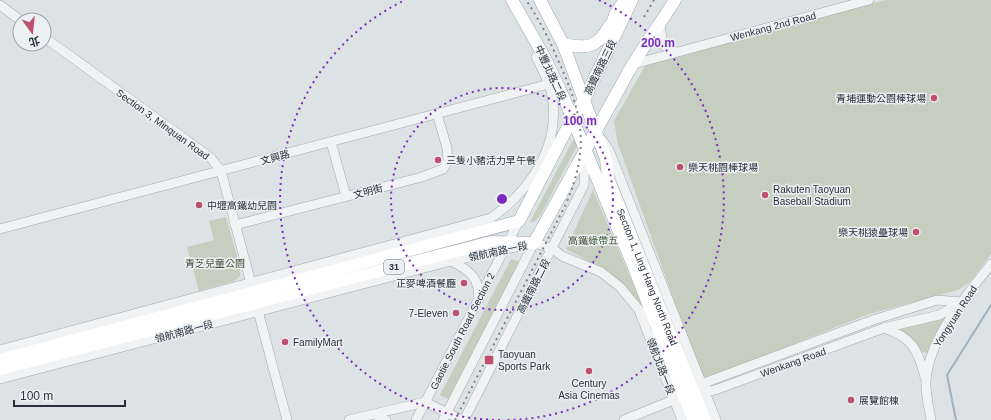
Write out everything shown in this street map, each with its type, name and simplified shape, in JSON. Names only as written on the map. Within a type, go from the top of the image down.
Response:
[{"type":"main road","name":"中豐北路二段","points":[[512,0],[545,58],[585,149]]},
{"type":"main road","name":"中豐北路二段","points":[[540,0],[563,44],[595,132]]},
{"type":"main road","points":[[608,52],[626,0]]},
{"type":"main road","name":"高鐵南路三段","points":[[584,100],[593,71],[616,13],[626,0]]},
{"type":"main road","name":"高鐵南路三段","points":[[584,100],[632,0]]},
{"type":"main road","points":[[595,132],[610,109],[668,0]]},
{"type":"main road","points":[[634,64],[675,0]]},
{"type":"main road","points":[[563,44],[582,48],[596,44],[605,34],[616,13]]},
{"type":"main road","points":[[519,221],[572,119],[584,100]]},
{"type":"main road","name":"高鐵南路二段","points":[[534,243],[595,132]]},
{"type":"main road","name":"Section 1, Ling Hang North Road","points":[[595,132],[606,159],[608,178],[688,393],[693,420]]},
{"type":"main road","name":"Section 1, Ling Hang North Road","points":[[585,149],[656,324],[688,393],[705,420]]},
{"type":"main road","name":"31","points":[[483,231],[519,221]]},
{"type":"main road","name":"領航南路一段","points":[[0,369],[483,231]]},
{"type":"main road","name":"領航南路一段","points":[[0,360],[254,297],[491,242],[506,246],[534,243]]},
{"type":"street","name":"Wenkang 2nd Road","points":[[634,64],[869,0]]},
{"type":"street","points":[[0,5],[12,14]]},
{"type":"street","points":[[660,25],[663,44],[676,52]]},
{"type":"street","name":"Section 3, Minquan Road","points":[[52,43],[211,158],[221,171],[286,420]]},
{"type":"street","points":[[443,231],[491,218],[510,205],[523,191],[540,164],[551,139],[554,116],[549,84],[536,57]]},
{"type":"street","name":"文興路","points":[[0,229],[549,84]]},
{"type":"street","name":"文明街","points":[[235,225],[443,169],[448,161],[447,148],[437,114]]},
{"type":"street","points":[[331,142],[346,196]]},
{"type":"street","name":"高鐵南路二段","points":[[463,420],[584,185],[585,149]]},
{"type":"street","name":"Gaotie South Road Section 2","points":[[416,420],[519,221]]},
{"type":"street","name":"31","points":[[443,231],[483,231]]},
{"type":"street","name":"領航南路一段","points":[[0,379],[254,297],[443,231]]},
{"type":"street","points":[[443,420],[534,243],[552,248],[562,256],[601,272],[620,287],[640,312],[656,324],[659,363]]},
{"type":"street","name":"領航南路一段","points":[[0,350],[254,297],[451,261],[506,246]]},
{"type":"street","points":[[451,261],[465,268],[472,274],[479,292],[477,302]]},
{"type":"street","name":"Yongyuan Road","points":[[931,420],[926,381],[932,353],[962,302],[991,264]]},
{"type":"street","name":"Wenkang Road","points":[[624,420],[688,393],[707,382],[873,320],[937,300],[962,302]]},
{"type":"street","name":"Wenkang Road","points":[[688,393],[711,392],[884,328],[939,314],[962,302]]},
{"type":"street","name":"領航北路一段","points":[[640,312],[659,363],[716,420]]},
{"type":"street","points":[[873,320],[884,328],[897,332],[909,341],[919,354],[926,381]]},
{"type":"street","name":"領航北路一段","points":[[682,420],[688,393]]},
{"type":"street","points":[[349,420],[425,402],[447,411],[463,420]]},
{"type":"street","points":[[373,414],[386,420]]},
{"type":"green space","points":[[886,0],[991,0],[991,254],[970,282],[958,290],[869,314],[708,378],[701,376],[618,144],[614,121],[646,64],[780,26]]},
{"type":"green space","points":[[574,138],[578,144],[540,216],[534,222],[530,222]]},
{"type":"green space","name":"高鐵綠帶五","points":[[593,190],[646,314],[599,267],[566,249]]},
{"type":"green space","name":"青芝兒童公園","points":[[226,217],[240,267],[240,276],[234,281],[199,291],[187,247],[214,240],[209,221]]},
{"type":"green space","points":[[511,259],[520,262],[448,399],[440,395]]},
{"type":"green space","points":[[939,315],[944,319],[944,324],[928,353],[924,353],[916,348],[899,329]]},
{"type":"waterway","points":[[956,420],[947,375],[991,305]]},
{"type":"railway","points":[[455,420],[566,204],[574,184],[581,148],[578,115],[567,80],[555,52],[526,0]]},
{"type":"railway","points":[[644,17],[654,0]]},
{"type":"place","name":"青埔運動公園棒球場","points":[[934,98]]},
{"type":"place","name":"三隻小豬活力早午餐","points":[[438,160]]},
{"type":"place","name":"樂天桃園棒球場","points":[[680,167]]},
{"type":"place","name":"Rakuten Taoyuan Baseball Stadium","points":[[765,195]]},
{"type":"place","name":"中壢高鐵幼兒園","points":[[199,205]]},
{"type":"place","name":"樂天桃猿壘球場","points":[[916,232]]},
{"type":"place","name":"正麥啤酒餐廳","points":[[464,283]]},
{"type":"place","name":"7-Eleven","points":[[456,313]]},
{"type":"place","name":"FamilyMart","points":[[285,342]]},
{"type":"place","name":"Taoyuan Sports Park","points":[[489,360]]},
{"type":"place","name":"Century Asia Cinemas","points":[[589,371]]},
{"type":"place","name":"展覽館棟","points":[[851,400]]}]
